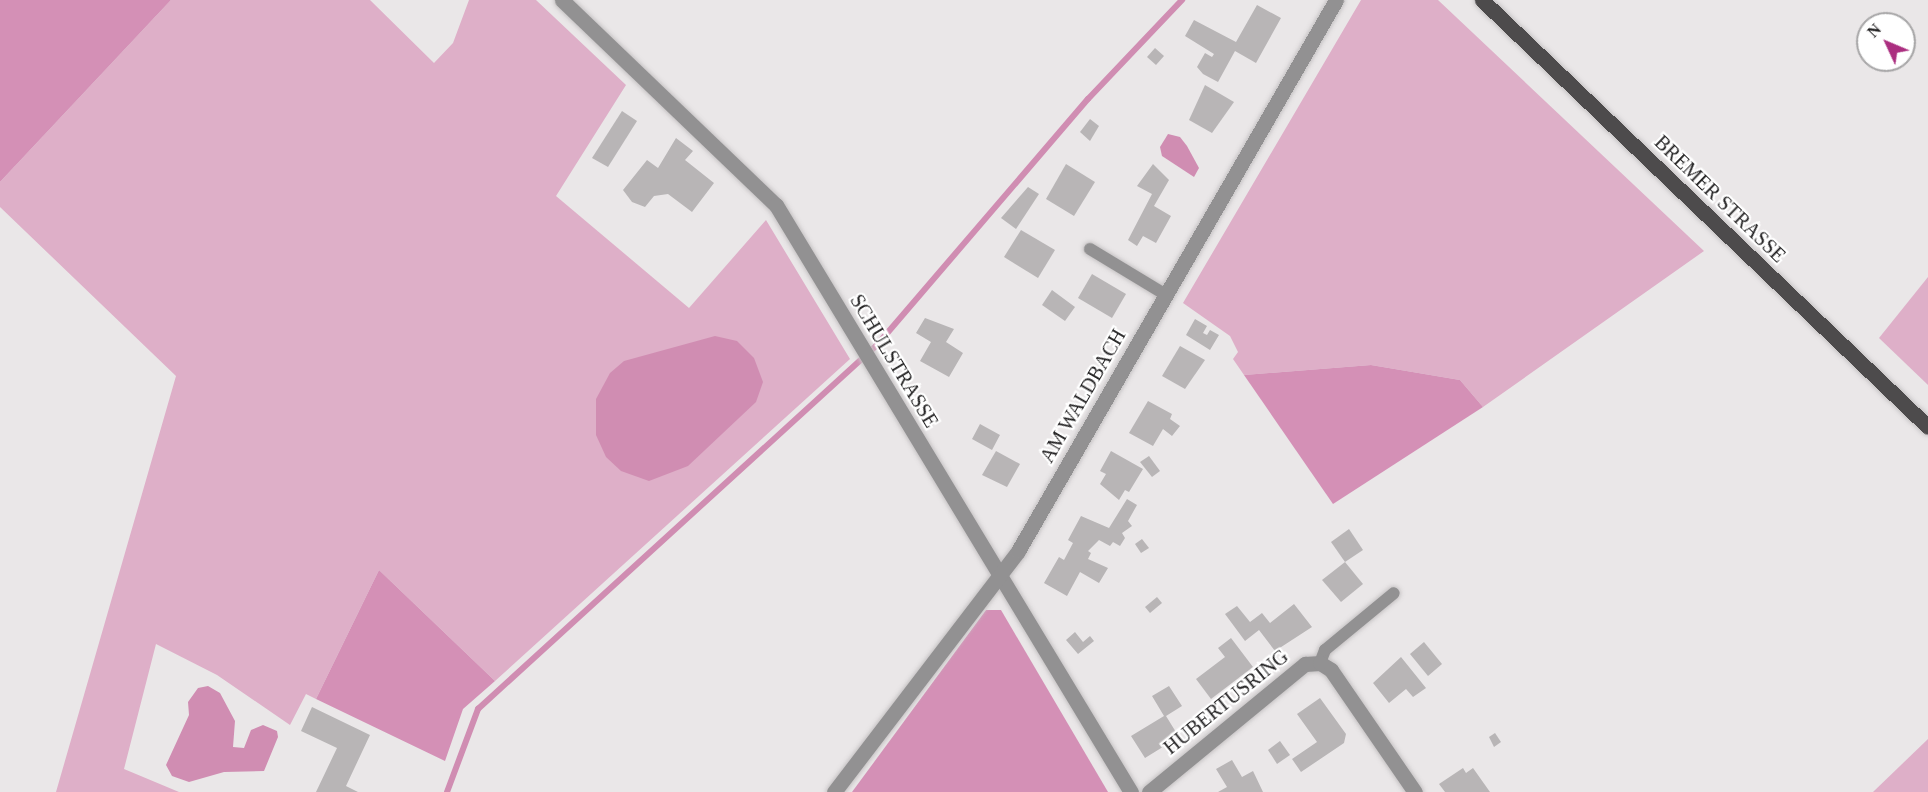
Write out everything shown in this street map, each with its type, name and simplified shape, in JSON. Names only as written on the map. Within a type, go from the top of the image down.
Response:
[{"type":"main road","name":"BREMER STRASSE","points":[[1482,0],[1928,428]]},
{"type":"street","name":"SCHULSTRASSE","points":[[562,0],[776,205],[1131,792]]},
{"type":"street","name":"AM WALDBACH","points":[[834,792],[1018,551],[1336,0]]},
{"type":"street","name":"HUBERTUSRING","points":[[1149,792],[1305,664],[1320,663],[1331,670],[1415,792]]},
{"type":"lane","points":[[1090,249],[1166,295]]},
{"type":"lane","points":[[1320,663],[1325,650],[1394,593]]},
{"type":"shaded area","points":[[0,0],[171,0],[0,182]]},
{"type":"shaded area","points":[[171,0],[370,0],[434,63],[453,43],[469,0],[536,0],[626,85],[556,196],[689,308],[766,220],[850,359],[495,681],[379,570],[316,699],[306,694],[290,725],[217,675],[156,644],[124,769],[179,792],[56,792],[176,376],[0,207],[0,182]]},
{"type":"shaded area","points":[[1361,0],[1438,0],[1704,251],[1483,407],[1460,380],[1371,365],[1244,375],[1233,359],[1238,352],[1230,336],[1183,303]]},
{"type":"shaded area","points":[[1168,134],[1180,137],[1187,146],[1199,168],[1194,177],[1162,156],[1160,147]]},
{"type":"shaded area","points":[[1928,277],[1928,385],[1879,338]]},
{"type":"shaded area","points":[[715,336],[737,341],[754,358],[763,382],[756,402],[688,466],[649,481],[621,471],[606,457],[596,435],[596,399],[610,373],[624,361]]},
{"type":"shaded area","points":[[1371,365],[1460,380],[1483,407],[1333,504],[1244,375]]},
{"type":"shaded area","points":[[379,570],[495,681],[463,709],[445,761],[316,699]]},
{"type":"shaded area","points":[[986,610],[1001,610],[1108,792],[852,792]]},
{"type":"shaded area","points":[[208,686],[220,693],[235,721],[233,747],[244,748],[251,730],[263,725],[277,731],[278,737],[264,771],[224,772],[189,782],[172,776],[166,765],[189,715],[188,702],[198,688]]},
{"type":"shaded area","points":[[1928,739],[1928,792],[1873,792]]},
{"type":"building","points":[[1257,5],[1281,18],[1256,63],[1235,51],[1218,82],[1203,74],[1197,67],[1205,53],[1212,57],[1214,54],[1185,36],[1194,20],[1236,42]]},
{"type":"building","points":[[1155,48],[1164,56],[1156,65],[1147,57]]},
{"type":"building","points":[[1205,85],[1234,102],[1212,133],[1189,120]]},
{"type":"building","points":[[622,111],[637,121],[608,167],[592,158]]},
{"type":"building","points":[[1090,119],[1099,126],[1090,141],[1080,132]]},
{"type":"building","points":[[676,138],[693,151],[685,160],[714,183],[692,212],[668,194],[654,196],[645,207],[632,202],[623,190],[647,160],[658,168]]},
{"type":"building","points":[[1066,164],[1095,182],[1074,216],[1046,199]]},
{"type":"building","points":[[1153,164],[1169,180],[1154,206],[1171,216],[1156,243],[1143,236],[1137,246],[1128,240],[1152,194],[1137,186]]},
{"type":"building","points":[[1028,187],[1039,194],[1016,229],[1001,218]]},
{"type":"building","points":[[1021,230],[1055,250],[1038,278],[1004,257]]},
{"type":"building","points":[[1092,274],[1126,294],[1112,318],[1078,298]]},
{"type":"building","points":[[1052,290],[1075,307],[1065,321],[1042,305]]},
{"type":"building","points":[[925,318],[954,329],[946,342],[963,353],[949,377],[920,361],[931,342],[916,333]]},
{"type":"building","points":[[1195,319],[1207,326],[1203,333],[1207,335],[1210,330],[1219,335],[1210,350],[1186,335]]},
{"type":"building","points":[[1180,346],[1205,360],[1185,389],[1162,376]]},
{"type":"building","points":[[1148,401],[1172,414],[1170,419],[1180,426],[1172,436],[1163,429],[1153,446],[1129,433]]},
{"type":"building","points":[[980,424],[1000,435],[992,450],[972,439]]},
{"type":"building","points":[[996,451],[1020,464],[1007,487],[982,475]]},
{"type":"building","points":[[1111,451],[1143,469],[1129,492],[1125,490],[1119,500],[1100,484],[1106,474],[1100,471]]},
{"type":"building","points":[[1149,456],[1160,471],[1152,477],[1140,462]]},
{"type":"building","points":[[1127,499],[1137,505],[1128,521],[1132,526],[1122,533],[1125,538],[1120,546],[1113,542],[1110,546],[1099,540],[1088,551],[1091,553],[1088,559],[1108,568],[1099,583],[1080,572],[1067,596],[1044,583],[1059,557],[1064,560],[1073,543],[1068,540],[1081,516],[1109,528]]},
{"type":"building","points":[[1349,529],[1363,550],[1345,562],[1331,542]]},
{"type":"building","points":[[1142,539],[1149,548],[1141,553],[1135,544]]},
{"type":"building","points":[[1345,562],[1363,584],[1341,602],[1322,580]]},
{"type":"building","points":[[1157,597],[1162,603],[1150,613],[1145,607]]},
{"type":"building","points":[[1294,604],[1312,627],[1275,651],[1259,630],[1245,641],[1225,614],[1237,606],[1250,622],[1262,613],[1270,623]]},
{"type":"building","points":[[1075,632],[1083,642],[1090,636],[1094,641],[1078,654],[1066,640]]},
{"type":"building","points":[[1231,638],[1253,667],[1211,699],[1196,679],[1225,657],[1218,648]]},
{"type":"building","points":[[1424,642],[1442,664],[1428,676],[1410,654]]},
{"type":"building","points":[[1401,657],[1426,688],[1413,697],[1406,689],[1389,703],[1373,683]]},
{"type":"building","points":[[1169,686],[1182,706],[1166,716],[1179,737],[1145,758],[1131,736],[1164,716],[1152,696]]},
{"type":"building","points":[[1320,698],[1346,734],[1344,743],[1301,772],[1292,759],[1317,742],[1297,714]]},
{"type":"building","points":[[312,707],[370,735],[346,786],[358,792],[316,792],[337,748],[301,731]]},
{"type":"building","points":[[1495,733],[1501,742],[1494,747],[1489,737]]},
{"type":"building","points":[[1280,741],[1290,755],[1277,764],[1268,750]]},
{"type":"building","points":[[1232,760],[1242,777],[1253,771],[1263,792],[1218,792],[1227,787],[1216,769]]},
{"type":"building","points":[[1463,768],[1466,773],[1473,768],[1490,792],[1445,792],[1439,784]]},
{"type":"waterway","points":[[447,792],[478,709],[877,345],[1088,99],[1182,0]]}]
